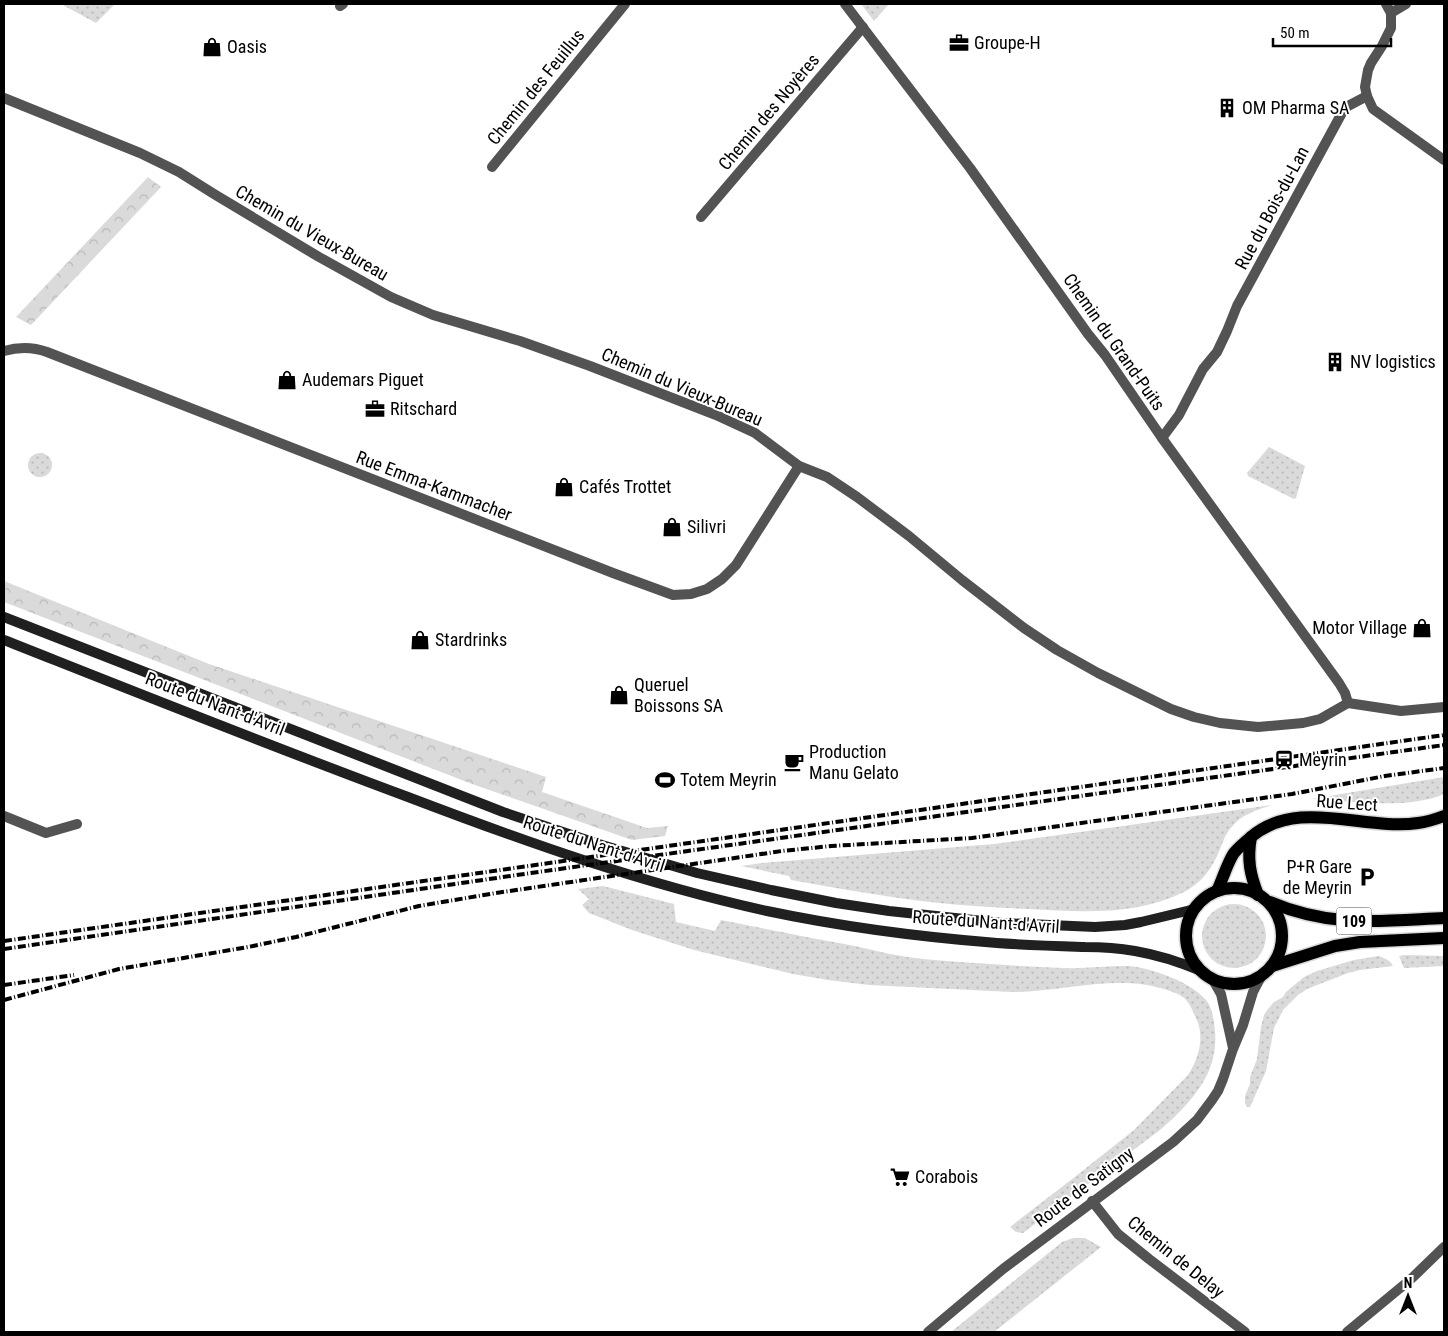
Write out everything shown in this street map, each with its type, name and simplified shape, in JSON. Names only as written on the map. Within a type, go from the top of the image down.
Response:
[{"type":"main road","name":"Route du Nant-d'Avril","points":[[4,617],[503,812],[602,845],[697,873],[836,903],[1002,923],[1095,927],[1125,925],[1195,909]]},
{"type":"main road","name":"Route du Nant-d'Avril","points":[[4,640],[360,780],[599,866],[686,891],[767,911],[887,932],[942,939],[1133,950],[1180,962],[1201,971]]},
{"type":"main road","name":"Rue Lect","points":[[1217,891],[1233,854],[1257,832],[1270,824],[1288,820],[1318,818],[1406,824],[1444,816]]},
{"type":"main road","points":[[1251,837],[1248,862],[1252,881],[1262,898],[1276,912],[1282,932],[1279,953],[1272,966],[1261,977],[1238,984],[1214,980],[1201,971],[1193,960],[1186,941],[1189,921],[1195,909],[1204,899],[1217,891],[1237,888],[1247,890],[1262,898]]},
{"type":"main road","name":"109","points":[[1262,898],[1308,916],[1341,921],[1371,922],[1444,918]]},
{"type":"main road","name":"109","points":[[1272,966],[1335,946],[1360,942],[1444,938]]},
{"type":"street","name":"Chemin des Feuillus","points":[[492,167],[625,4]]},
{"type":"street","name":"Chemin du Grand-Puits","points":[[845,4],[967,164],[1105,355],[1162,438],[1339,683],[1348,703]]},
{"type":"street","points":[[1406,4],[1388,8],[1392,19],[1391,28],[1371,62],[1365,78],[1367,96],[1373,109],[1444,160]]},
{"type":"street","name":"Chemin des Noyères","points":[[701,217],[863,27]]},
{"type":"street","name":"Rue du Bois-du-Lan","points":[[1162,438],[1179,415],[1204,369],[1217,352],[1228,331],[1237,306],[1343,111],[1348,106],[1367,96]]},
{"type":"street","name":"Chemin du Vieux-Bureau","points":[[4,98],[180,172],[319,257],[391,297],[433,315],[520,341],[590,366],[716,415],[755,433],[799,466],[827,477],[857,497],[1024,628],[1057,650],[1098,673],[1171,709],[1220,723],[1258,727],[1320,720],[1348,703]]},
{"type":"street","name":"Rue Emma-Kammacher","points":[[4,351],[24,348],[47,352],[673,595],[696,593],[708,589],[722,580],[736,565],[799,466]]},
{"type":"street","points":[[1348,703],[1401,711],[1444,707]]},
{"type":"street","points":[[4,816],[46,833],[77,824]]},
{"type":"street","name":"Route de Satigny","points":[[928,1332],[1003,1269],[1172,1142],[1196,1120],[1212,1100],[1224,1079],[1253,992],[1261,977]]},
{"type":"street","name":"Route de Satigny","points":[[1214,980],[1221,994],[1233,1049]]},
{"type":"street","name":"Chemin de Delay","points":[[1092,1201],[1118,1234],[1245,1332]]},
{"type":"street","points":[[1347,1332],[1411,1279],[1444,1247]]},
{"type":"green space","points":[[61,4],[115,4],[96,23]]},
{"type":"green space","points":[[861,4],[889,4],[874,21]]},
{"type":"green space","points":[[148,177],[161,187],[31,325],[16,317]]},
{"type":"green space","points":[[1269,447],[1305,466],[1296,498],[1294,499],[1248,476],[1247,473]]},
{"type":"green space","points":[[40,453],[45,454],[51,460],[51,470],[45,476],[40,477],[35,476],[29,470],[28,465],[29,460],[35,454]]},
{"type":"green space","points":[[4,581],[209,664],[546,777],[542,792],[647,828],[668,826],[665,836],[632,840],[472,784],[4,602]]},
{"type":"green space","points":[[1444,777],[1444,794],[1414,802],[1361,803],[1311,799]]},
{"type":"green space","points":[[1272,805],[1249,814],[1234,824],[1210,868],[1196,884],[1184,892],[1165,900],[1127,909],[1068,911],[926,902],[791,880],[789,876],[741,866],[994,844]]},
{"type":"green space","points":[[603,886],[674,904],[676,922],[715,931],[721,920],[914,958],[1045,967],[1127,966],[1158,972],[1191,987],[1206,1000],[1212,1011],[1215,1028],[1215,1047],[1212,1062],[1207,1075],[1191,1099],[1160,1130],[1023,1233],[1016,1232],[1010,1227],[1134,1130],[1188,1075],[1198,1055],[1200,1033],[1199,1025],[1192,1009],[1184,998],[1167,990],[1129,983],[1012,992],[869,985],[793,974],[694,950],[632,930],[589,913],[582,905],[589,899],[578,889]]},
{"type":"green space","points":[[1228,904],[1240,904],[1257,913],[1264,924],[1266,936],[1264,948],[1257,959],[1240,968],[1228,968],[1216,963],[1207,954],[1202,942],[1202,930],[1207,918],[1216,909]]},
{"type":"green space","points":[[1379,956],[1389,961],[1393,966],[1348,973],[1307,989],[1283,1010],[1274,1028],[1266,1071],[1250,1107],[1247,1107],[1245,1096],[1257,1059],[1264,1015],[1274,1002],[1283,997],[1286,992],[1304,977],[1317,971],[1354,960]]},
{"type":"green space","points":[[1399,956],[1444,956],[1444,966],[1404,968]]},
{"type":"green space","points":[[1073,1238],[1085,1238],[1101,1247],[994,1332],[951,1332],[1062,1242]]},
{"type":"railway","points":[[4,941],[1444,735]]},
{"type":"railway","points":[[4,949],[1444,745]]},
{"type":"railway","points":[[4,1000],[119,969],[248,947],[419,906],[496,893],[782,851],[831,846],[972,838],[1292,794],[1385,776],[1444,768]]},
{"type":"railway","points":[[4,985],[74,975]]},
{"type":"place","name":"Groupe-H","points":[[959,43]]},
{"type":"place","name":"Oasis","points":[[212,47]]},
{"type":"place","name":"OM Pharma SA","points":[[1227,108]]},
{"type":"place","name":"NV logistics","points":[[1335,362]]},
{"type":"place","name":"Audemars Piguet","points":[[287,380]]},
{"type":"place","name":"Ritschard","points":[[375,409]]},
{"type":"place","name":"Cafés Trottet","points":[[564,487]]},
{"type":"place","name":"Silivri","points":[[672,527]]},
{"type":"place","name":"Motor Village","points":[[1422,628]]},
{"type":"place","name":"Stardrinks","points":[[420,640]]},
{"type":"place","name":"Queruel Boissons SA","points":[[619,695]]},
{"type":"place","name":"Meyrin","points":[[1284,760]]},
{"type":"place","name":"Production Manu Gelato","points":[[794,762]]},
{"type":"place","name":"Totem Meyrin","points":[[665,780]]},
{"type":"place","name":"P+R Gare de Meyrin","points":[[1367,877]]},
{"type":"place","name":"Corabois","points":[[900,1177]]}]
